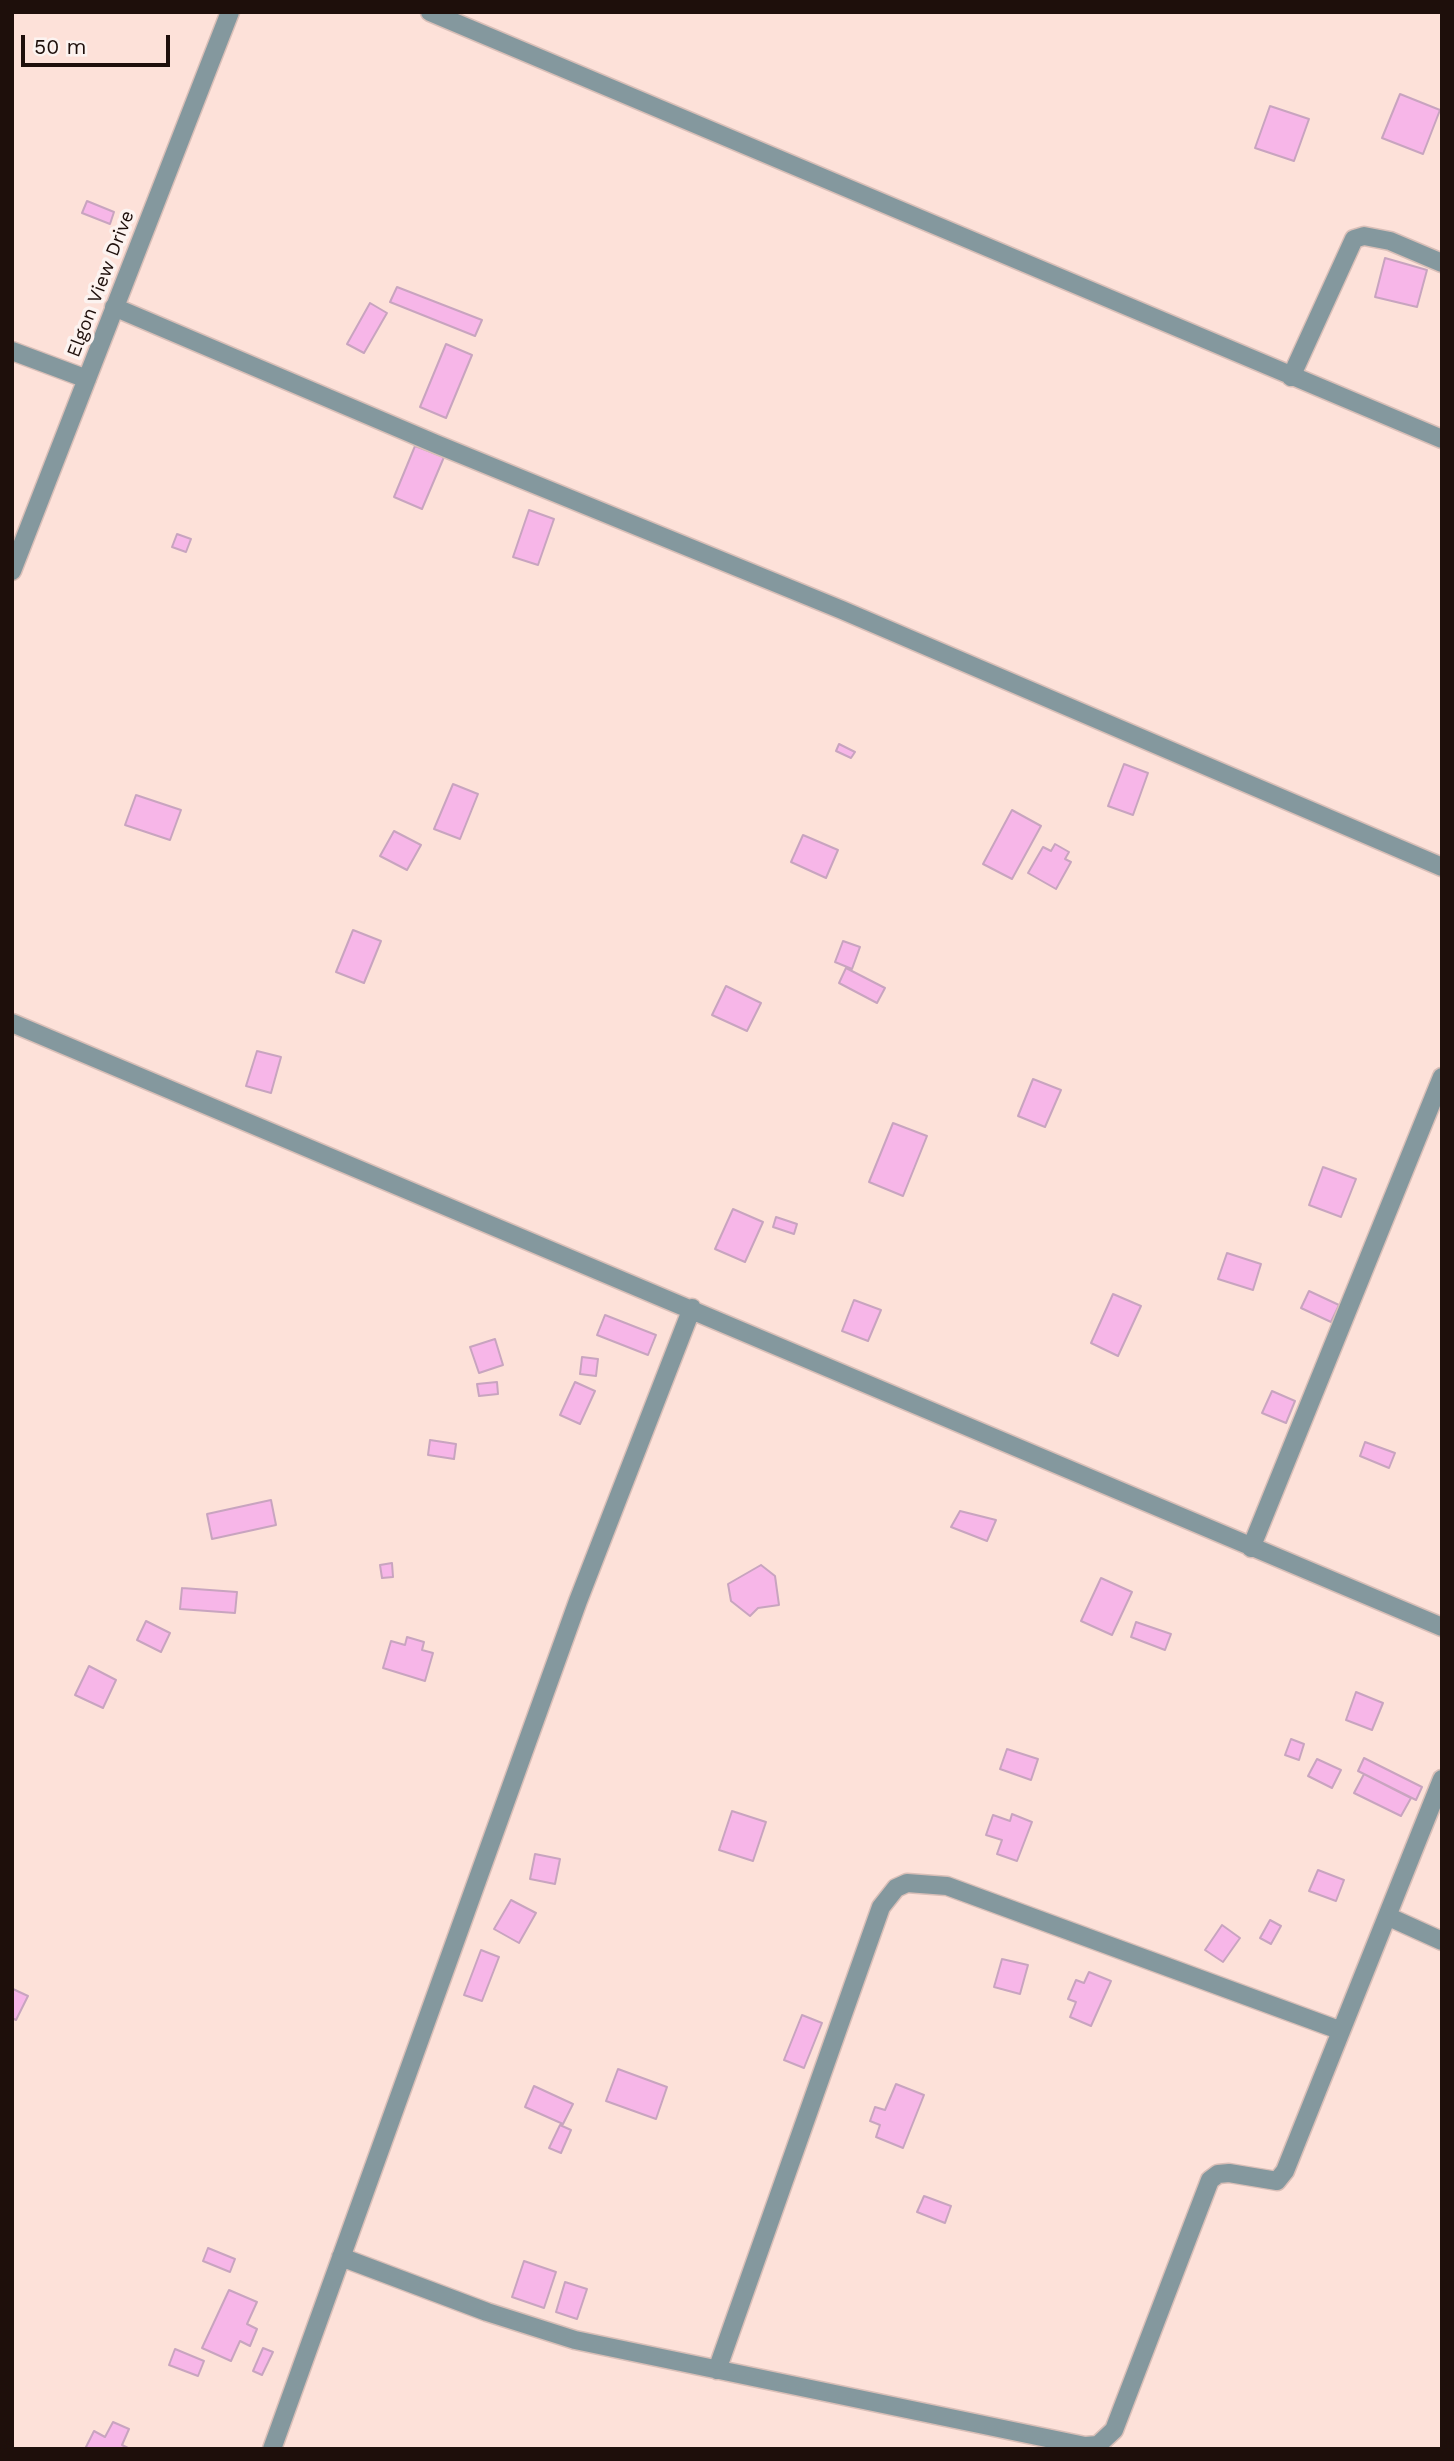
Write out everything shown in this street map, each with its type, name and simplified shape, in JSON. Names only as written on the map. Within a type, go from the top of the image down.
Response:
[{"type":"street","name":"Elgon View Drive","points":[[12,570],[230,12]]},
{"type":"street","points":[[430,12],[1442,439]]},
{"type":"street","points":[[1291,377],[1354,239],[1364,236],[1390,241],[1442,262]]},
{"type":"street","points":[[114,307],[436,444],[842,610],[1442,867]]},
{"type":"street","points":[[12,351],[87,379]]},
{"type":"street","points":[[12,1023],[1442,1627]]},
{"type":"street","points":[[1251,1548],[1442,1077]]},
{"type":"street","points":[[272,2449],[573,1614],[692,1308]]},
{"type":"street","points":[[341,2257],[488,2312],[575,2340],[1085,2445],[1098,2445],[1114,2430],[1210,2180],[1218,2174],[1229,2173],[1277,2181],[1286,2171],[1339,2030],[1389,1917],[1442,1779]]},
{"type":"street","points":[[717,2370],[881,1907],[897,1888],[907,1883],[947,1886],[1339,2030]]},
{"type":"street","points":[[1389,1917],[1442,1941]]},
{"type":"building","points":[[1400,94],[1440,110],[1423,154],[1382,138]]},
{"type":"building","points":[[1270,106],[1309,119],[1294,161],[1255,148]]},
{"type":"building","points":[[87,201],[114,212],[110,224],[82,213]]},
{"type":"building","points":[[1385,258],[1427,270],[1417,307],[1375,297]]},
{"type":"building","points":[[397,287],[482,320],[475,336],[390,302]]},
{"type":"building","points":[[370,303],[387,313],[364,353],[347,344]]},
{"type":"building","points":[[446,344],[472,355],[446,418],[420,407]]},
{"type":"building","points":[[415,446],[444,457],[422,509],[394,497]]},
{"type":"building","points":[[529,510],[554,519],[538,565],[513,557]]},
{"type":"building","points":[[177,534],[191,539],[186,552],[172,547]]},
{"type":"building","points":[[839,744],[855,752],[851,758],[836,751]]},
{"type":"building","points":[[1124,764],[1148,773],[1133,815],[1108,806]]},
{"type":"building","points":[[453,784],[478,794],[460,839],[434,829]]},
{"type":"building","points":[[136,795],[181,810],[170,840],[125,825]]},
{"type":"building","points":[[1012,810],[1041,826],[1012,879],[983,864]]},
{"type":"building","points":[[394,831],[421,845],[407,870],[380,856]]},
{"type":"building","points":[[803,835],[838,850],[826,878],[791,862]]},
{"type":"building","points":[[1055,844],[1069,852],[1065,859],[1071,862],[1056,889],[1028,873],[1043,847],[1051,851]]},
{"type":"building","points":[[353,930],[381,941],[364,983],[336,972]]},
{"type":"building","points":[[843,941],[860,947],[852,969],[835,962]]},
{"type":"building","points":[[846,968],[885,988],[877,1003],[839,983]]},
{"type":"building","points":[[726,986],[761,1003],[747,1031],[712,1015]]},
{"type":"building","points":[[257,1051],[281,1057],[271,1093],[246,1086]]},
{"type":"building","points":[[1033,1079],[1061,1090],[1045,1127],[1018,1116]]},
{"type":"building","points":[[893,1123],[927,1136],[903,1196],[869,1182]]},
{"type":"building","points":[[1323,1167],[1356,1179],[1341,1217],[1309,1205]]},
{"type":"building","points":[[733,1209],[763,1222],[745,1262],[715,1249]]},
{"type":"building","points":[[776,1217],[797,1224],[794,1234],[773,1227]]},
{"type":"building","points":[[1227,1253],[1261,1264],[1253,1290],[1218,1279]]},
{"type":"building","points":[[1309,1291],[1339,1305],[1331,1322],[1301,1308]]},
{"type":"building","points":[[1113,1294],[1141,1306],[1118,1356],[1091,1343]]},
{"type":"building","points":[[854,1300],[881,1310],[868,1341],[842,1331]]},
{"type":"building","points":[[605,1315],[656,1335],[648,1355],[597,1335]]},
{"type":"building","points":[[495,1339],[503,1365],[479,1373],[470,1347]]},
{"type":"building","points":[[582,1357],[598,1359],[596,1376],[580,1374]]},
{"type":"building","points":[[497,1382],[498,1394],[479,1396],[477,1384]]},
{"type":"building","points":[[575,1382],[595,1391],[580,1424],[560,1415]]},
{"type":"building","points":[[1272,1391],[1295,1401],[1286,1423],[1262,1413]]},
{"type":"building","points":[[430,1440],[456,1444],[454,1459],[428,1455]]},
{"type":"building","points":[[1365,1442],[1395,1453],[1389,1468],[1360,1456]]},
{"type":"building","points":[[271,1500],[276,1525],[212,1539],[207,1514]]},
{"type":"building","points":[[960,1511],[996,1520],[987,1541],[951,1527]]},
{"type":"building","points":[[392,1563],[393,1577],[382,1578],[380,1565]]},
{"type":"building","points":[[761,1565],[775,1576],[779,1605],[758,1608],[750,1616],[731,1601],[728,1584]]},
{"type":"building","points":[[1101,1578],[1132,1592],[1112,1635],[1081,1621]]},
{"type":"building","points":[[182,1588],[237,1592],[235,1613],[180,1609]]},
{"type":"building","points":[[146,1621],[170,1633],[161,1652],[137,1640]]},
{"type":"building","points":[[1136,1622],[1171,1634],[1165,1650],[1131,1637]]},
{"type":"building","points":[[407,1637],[424,1642],[422,1650],[433,1653],[425,1681],[383,1668],[391,1641],[405,1645]]},
{"type":"building","points":[[89,1666],[116,1680],[103,1708],[75,1695]]},
{"type":"building","points":[[1356,1692],[1383,1703],[1372,1730],[1346,1720]]},
{"type":"building","points":[[1291,1739],[1304,1744],[1299,1760],[1285,1755]]},
{"type":"building","points":[[1007,1749],[1038,1759],[1031,1780],[1000,1769]]},
{"type":"building","points":[[1364,1758],[1422,1787],[1416,1800],[1358,1771]]},
{"type":"building","points":[[1317,1759],[1341,1770],[1332,1788],[1308,1776]]},
{"type":"building","points":[[1364,1774],[1411,1798],[1401,1816],[1354,1793]]},
{"type":"building","points":[[732,1811],[766,1822],[753,1861],[719,1850]]},
{"type":"building","points":[[1012,1814],[1032,1822],[1017,1861],[997,1854],[1002,1840],[986,1835],[993,1815],[1010,1821]]},
{"type":"building","points":[[535,1854],[560,1859],[555,1884],[530,1879]]},
{"type":"building","points":[[1318,1870],[1344,1880],[1336,1901],[1309,1891]]},
{"type":"building","points":[[511,1900],[536,1913],[519,1943],[494,1929]]},
{"type":"building","points":[[1270,1920],[1281,1926],[1271,1944],[1260,1938]]},
{"type":"building","points":[[1222,1925],[1240,1938],[1223,1962],[1205,1950]]},
{"type":"building","points":[[481,1950],[499,1957],[482,2001],[464,1995]]},
{"type":"building","points":[[1002,1959],[1028,1965],[1020,1994],[994,1987]]},
{"type":"building","points":[[1089,1972],[1111,1981],[1091,2026],[1070,2017],[1076,2002],[1068,1999],[1076,1980],[1084,1983]]},
{"type":"building","points":[[13,1989],[28,1996],[16,2020],[12,2018]]},
{"type":"building","points":[[802,2015],[822,2023],[804,2068],[784,2060]]},
{"type":"building","points":[[618,2069],[667,2087],[656,2119],[606,2101]]},
{"type":"building","points":[[896,2084],[924,2095],[903,2148],[876,2137],[880,2125],[870,2121],[875,2107],[885,2110]]},
{"type":"building","points":[[534,2086],[573,2104],[563,2124],[525,2107]]},
{"type":"building","points":[[560,2125],[571,2130],[561,2153],[549,2148]]},
{"type":"building","points":[[924,2196],[951,2206],[945,2223],[917,2212]]},
{"type":"building","points":[[208,2248],[235,2259],[230,2272],[203,2261]]},
{"type":"building","points":[[524,2261],[556,2272],[544,2308],[512,2297]]},
{"type":"building","points":[[565,2282],[587,2289],[577,2319],[556,2312]]},
{"type":"building","points":[[229,2290],[257,2302],[247,2324],[257,2329],[250,2346],[240,2341],[231,2361],[202,2348]]},
{"type":"building","points":[[263,2348],[273,2352],[262,2375],[253,2371]]},
{"type":"building","points":[[175,2349],[204,2361],[198,2376],[169,2365]]},
{"type":"building","points":[[113,2422],[129,2429],[122,2445],[130,2449],[85,2449],[94,2431],[105,2437]]}]
